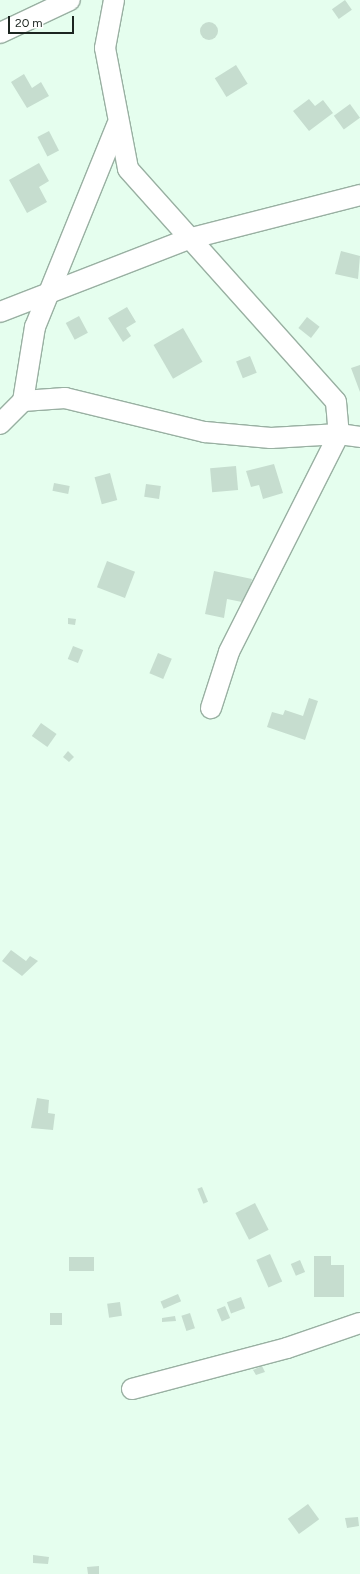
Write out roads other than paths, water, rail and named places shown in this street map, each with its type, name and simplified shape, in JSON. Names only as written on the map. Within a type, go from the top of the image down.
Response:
[{"type":"street","points":[[0,33],[70,0]]},
{"type":"street","points":[[114,0],[105,48],[114,87],[117,124],[128,169],[188,239],[336,402],[339,434],[229,652],[211,708]]},
{"type":"street","points":[[0,424],[23,401],[35,326],[46,293],[117,124]]},
{"type":"street","points":[[0,312],[188,239],[360,195]]},
{"type":"street","points":[[23,401],[65,398],[205,432],[271,438],[339,434],[360,437]]},
{"type":"street","points":[[132,1388],[287,1348],[360,1323]]}]
